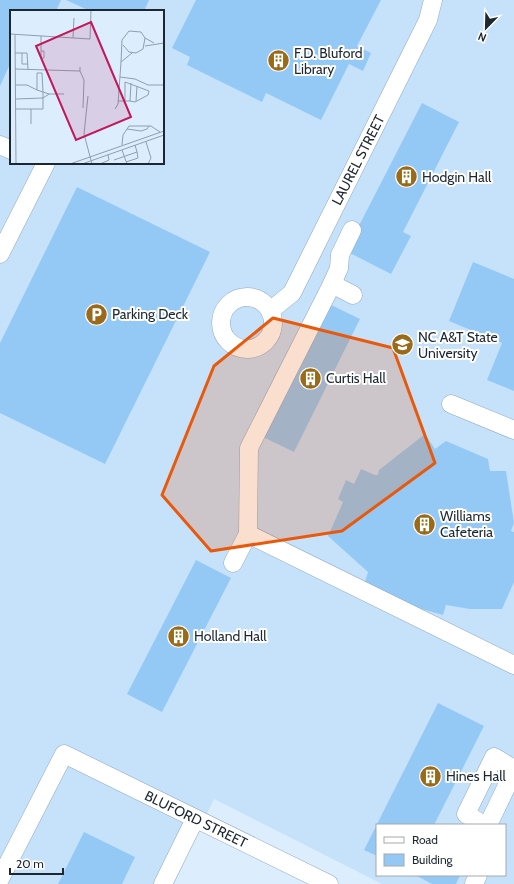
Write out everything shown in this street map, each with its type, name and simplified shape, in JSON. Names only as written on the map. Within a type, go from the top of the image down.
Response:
[{"type":"street","name":"LAUREL STREET","points":[[270,310],[292,293],[428,20],[433,0]]},
{"type":"street","points":[[0,145],[10,150]]},
{"type":"street","points":[[0,254],[43,164]]},
{"type":"street","points":[[233,563],[248,534],[249,448],[332,284],[339,268],[340,255],[352,230]]},
{"type":"street","points":[[332,284],[353,295]]},
{"type":"street","points":[[451,404],[514,430]]},
{"type":"street","points":[[248,534],[514,665]]},
{"type":"street","name":"BLUFORD STREET","points":[[0,879],[64,754],[328,884]]},
{"type":"street","points":[[482,824],[466,814],[494,757],[514,770],[488,824]]},
{"type":"street","points":[[163,884],[195,819]]},
{"type":"highlighted area","points":[[273,318],[393,348],[435,463],[342,531],[211,551],[162,495],[214,366]]},
{"type":"shaded area","points":[[0,0],[514,0],[514,884],[382,884],[214,799],[174,884],[0,884]]},
{"type":"building","points":[[0,0],[61,0],[56,10],[10,10],[10,64],[0,86]]},
{"type":"building","points":[[66,0],[149,0],[144,10],[88,10]]},
{"type":"building","name":"F.D. Bluford Library","points":[[196,0],[381,0],[357,46],[371,53],[363,71],[349,64],[321,120],[266,93],[262,102],[187,65],[190,57],[172,48]]},
{"type":"building","name":"Hodgin Hall","points":[[422,103],[459,122],[403,232],[411,236],[391,274],[346,251]]},
{"type":"building","name":"Parking Deck","points":[[77,187],[210,252],[105,464],[0,413],[0,343]]},
{"type":"building","points":[[473,262],[514,279],[514,391],[487,380],[502,343],[449,321]]},
{"type":"building","name":"Curtis Hall","points":[[327,303],[360,319],[294,452],[261,436]]},
{"type":"building","name":"Williams Cafeteria","points":[[425,434],[435,449],[446,441],[488,459],[490,471],[506,471],[514,523],[511,531],[514,532],[514,582],[502,609],[470,609],[446,605],[443,615],[407,605],[365,582],[368,572],[328,536],[343,502],[338,499],[346,480],[354,484],[361,469],[378,475],[379,470]]},
{"type":"building","name":"Holland Hall","points":[[196,560],[231,578],[162,712],[127,694]]},
{"type":"building","name":"Hines Hall","points":[[438,703],[484,726],[435,824],[377,824]]},
{"type":"building","name":"Hines Hall","points":[[376,826],[376,856],[364,850]]},
{"type":"building","points":[[84,832],[135,857],[122,884],[58,884]]},
{"type":"building","points":[[417,876],[460,876],[456,884],[432,884]]},
{"type":"place","name":"F.D. Bluford Library","points":[[278,61]]},
{"type":"place","name":"Hodgin Hall","points":[[407,177]]},
{"type":"place","name":"Parking Deck","points":[[97,314]]},
{"type":"place","name":"NC A&T State University","points":[[403,345]]},
{"type":"place","name":"Curtis Hall","points":[[311,378]]},
{"type":"place","name":"Williams Cafeteria","points":[[424,524]]},
{"type":"place","name":"Holland Hall","points":[[179,636]]},
{"type":"place","name":"Hines Hall","points":[[430,776]]}]
